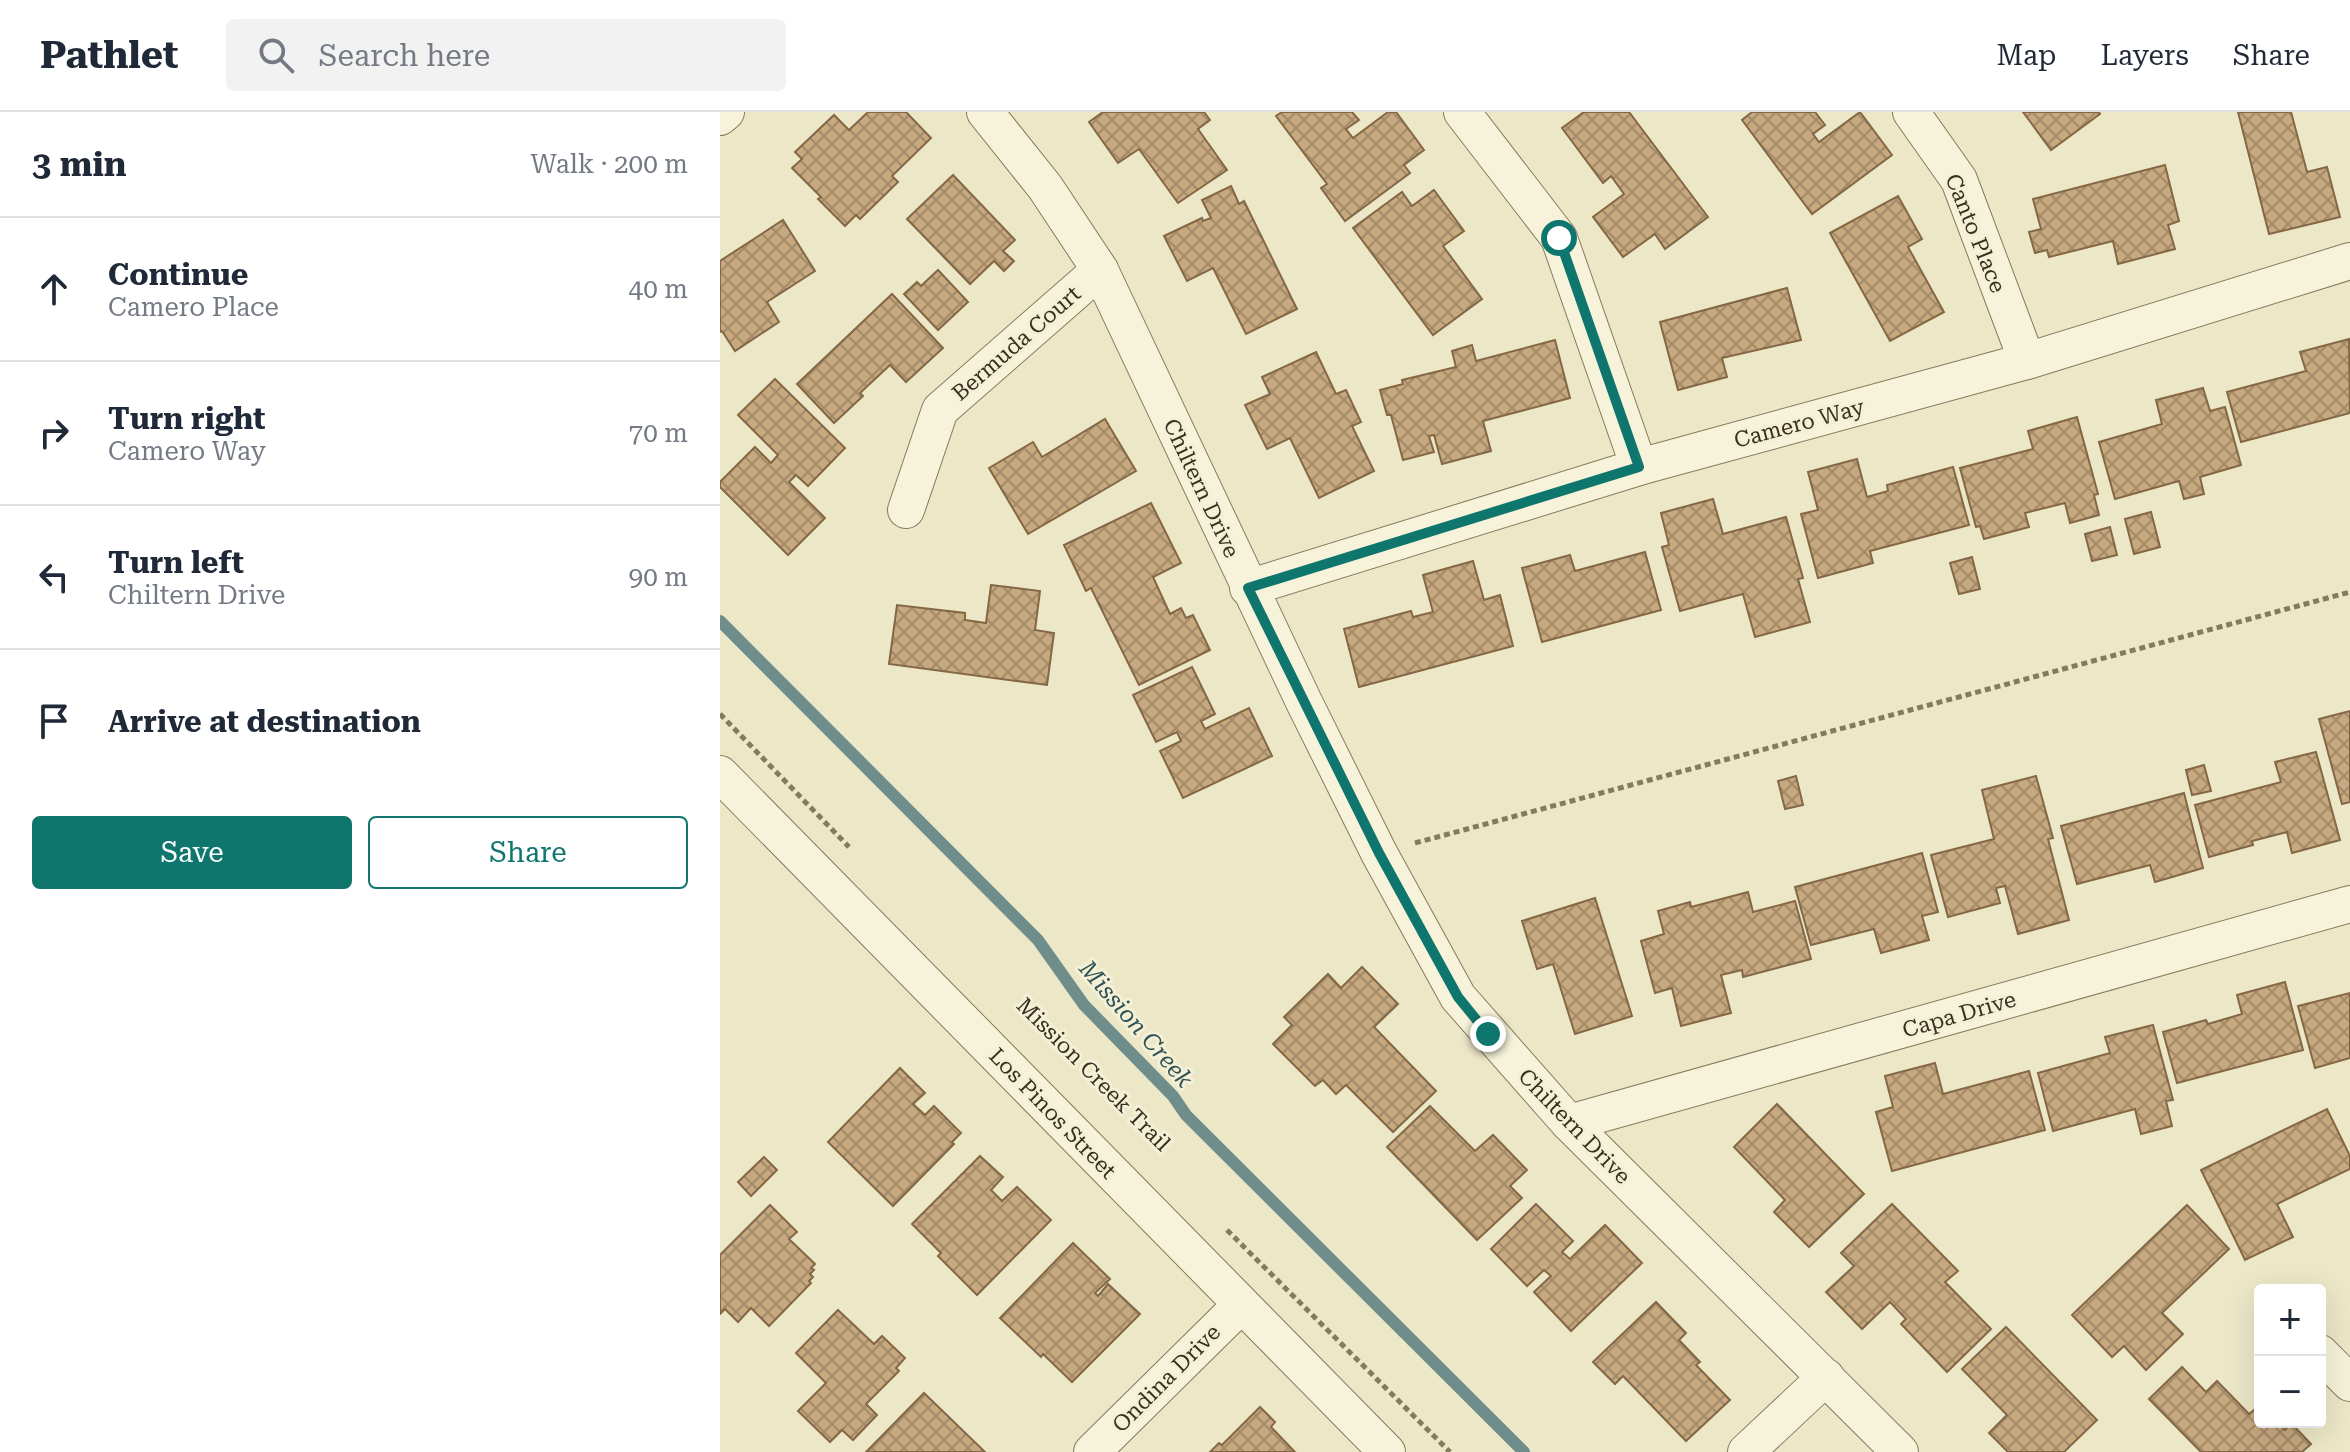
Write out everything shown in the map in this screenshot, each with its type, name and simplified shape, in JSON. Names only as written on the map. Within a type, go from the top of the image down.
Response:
[{"type":"street","points":[[720,117],[726,112]]},
{"type":"street","name":"Chiltern Drive","points":[[985,112],[1045,187],[1100,270],[1248,588],[1379,853],[1458,997],[1569,1123],[1900,1452]]},
{"type":"street","points":[[1462,112],[1559,238],[1639,467]]},
{"type":"street","name":"Canto Place","points":[[1911,112],[1959,180],[2027,361]]},
{"type":"street","name":"Camero Way","points":[[1248,588],[1639,467],[2027,361],[2350,261]]},
{"type":"street","name":"Bermuda Court","points":[[906,510],[940,410],[1100,270]]},
{"type":"street","name":"Los Pinos Street","points":[[720,774],[1387,1452]]},
{"type":"street","name":"Capa Drive","points":[[1569,1123],[2350,904]]},
{"type":"street","name":"Ondina Drive","points":[[1092,1452],[1241,1305]]},
{"type":"street","points":[[2323,1356],[2350,1383]]},
{"type":"street","points":[[1746,1452],[1826,1377]]},
{"type":"path","points":[[1379,853],[2350,592]]},
{"type":"path","points":[[720,714],[853,851]]},
{"type":"path","points":[[1218,1222],[1450,1452]]},
{"type":"building","points":[[868,112],[906,112],[931,138],[892,176],[898,182],[860,219],[856,215],[845,226],[792,168],[802,159],[795,152],[834,115],[849,130]]},
{"type":"building","points":[[1103,112],[1204,112],[1210,120],[1198,129],[1227,170],[1178,203],[1139,149],[1118,163],[1089,122]]},
{"type":"building","points":[[1282,112],[1352,112],[1359,120],[1346,129],[1353,138],[1388,112],[1396,112],[1424,150],[1404,165],[1410,173],[1345,221],[1321,188],[1327,184],[1276,116]]},
{"type":"building","points":[[1584,112],[1629,112],[1708,217],[1665,249],[1655,234],[1623,257],[1593,217],[1624,194],[1611,176],[1603,183],[1562,128]]},
{"type":"building","points":[[1752,112],[1815,112],[1825,125],[1813,134],[1819,142],[1860,112],[1892,155],[1812,214],[1742,120]]},
{"type":"building","points":[[2023,112],[2099,112],[2100,114],[2051,150]]},
{"type":"building","points":[[2238,112],[2291,112],[2307,172],[2327,167],[2340,217],[2269,234]]},
{"type":"building","points":[[2165,165],[2179,221],[2168,225],[2175,249],[2118,264],[2113,241],[2049,257],[2047,250],[2035,253],[2029,232],[2041,229],[2033,199]]},
{"type":"building","points":[[953,175],[1015,240],[1003,251],[1014,261],[1004,271],[994,261],[970,284],[907,219]]},
{"type":"building","points":[[1231,186],[1239,204],[1244,201],[1297,309],[1246,334],[1213,268],[1187,281],[1164,236],[1202,218],[1203,221],[1211,218],[1202,200]]},
{"type":"building","points":[[1434,190],[1464,231],[1443,246],[1482,299],[1433,335],[1353,228],[1402,192],[1412,206]]},
{"type":"building","points":[[1898,196],[1922,239],[1908,247],[1944,312],[1890,341],[1830,233]]},
{"type":"building","points":[[783,220],[815,271],[767,302],[779,322],[735,351],[720,332],[720,261]]},
{"type":"building","points":[[938,270],[968,302],[938,330],[904,294],[917,282],[921,286]]},
{"type":"building","points":[[1787,288],[1801,340],[1722,358],[1727,377],[1678,390],[1660,322]]},
{"type":"building","points":[[892,294],[943,348],[906,382],[890,365],[834,423],[797,384]]},
{"type":"building","points":[[2349,339],[2350,413],[2241,442],[2227,392],[2306,371],[2300,352]]},
{"type":"building","points":[[1555,340],[1570,398],[1483,421],[1491,451],[1442,464],[1434,435],[1429,436],[1434,452],[1403,460],[1391,415],[1387,415],[1380,390],[1403,384],[1402,380],[1456,367],[1452,351],[1472,345],[1476,361]]},
{"type":"building","points":[[1316,352],[1336,394],[1346,390],[1361,422],[1352,426],[1374,471],[1319,498],[1290,438],[1267,449],[1245,405],[1270,394],[1262,377]]},
{"type":"building","points":[[775,379],[845,448],[808,486],[796,475],[789,482],[825,518],[788,555],[720,487],[720,482],[755,447],[771,463],[778,455],[738,415]]},
{"type":"building","points":[[2203,388],[2210,411],[2225,407],[2241,465],[2200,477],[2204,494],[2184,499],[2179,481],[2115,499],[2099,442],[2162,424],[2156,400]]},
{"type":"building","points":[[2077,417],[2098,494],[2094,495],[2099,515],[2070,523],[2065,503],[2025,513],[2029,527],[1984,539],[1980,526],[1976,527],[1960,468],[2033,449],[2028,431]]},
{"type":"building","points":[[1105,419],[1136,471],[1028,534],[989,468],[1033,442],[1042,457]]},
{"type":"building","points":[[1857,459],[1867,497],[1888,491],[1887,485],[1953,467],[1969,525],[1870,551],[1873,563],[1818,578],[1801,514],[1818,510],[1808,472]]},
{"type":"building","points":[[1713,499],[1723,534],[1786,517],[1803,578],[1798,579],[1810,622],[1755,637],[1743,594],[1680,611],[1662,547],[1669,545],[1661,513]]},
{"type":"building","points":[[1151,503],[1181,563],[1153,577],[1170,614],[1181,608],[1186,618],[1193,615],[1210,650],[1139,685],[1091,588],[1086,591],[1064,545]]},
{"type":"building","points":[[2151,512],[2160,547],[2134,554],[2125,519]]},
{"type":"building","points":[[2110,527],[2117,555],[2092,561],[2085,534]]},
{"type":"building","points":[[1645,552],[1661,610],[1542,642],[1522,568],[1570,555],[1575,571]]},
{"type":"building","points":[[1972,557],[1980,589],[1959,594],[1950,563]]},
{"type":"building","points":[[1473,561],[1484,600],[1500,595],[1513,646],[1359,687],[1344,629],[1411,611],[1413,617],[1433,612],[1423,575]]},
{"type":"building","points":[[991,585],[1040,591],[1035,630],[1054,633],[1047,685],[889,664],[897,605],[965,613],[965,620],[986,623]]},
{"type":"building","points":[[1192,667],[1215,714],[1201,721],[1205,729],[1249,708],[1272,756],[1183,798],[1160,751],[1181,741],[1177,732],[1156,742],[1133,695]]},
{"type":"building","points":[[2350,711],[2350,802],[2342,804],[2319,719]]},
{"type":"building","points":[[2316,752],[2340,840],[2292,853],[2287,832],[2209,857],[2195,805],[2281,782],[2275,762]]},
{"type":"building","points":[[2204,765],[2211,791],[2192,795],[2186,770]]},
{"type":"building","points":[[1796,776],[1803,805],[1785,809],[1778,781]]},
{"type":"building","points":[[2036,776],[2053,838],[2048,839],[2069,920],[2018,934],[2005,886],[1996,888],[2000,903],[1948,917],[1931,855],[1994,839],[1982,790]]},
{"type":"building","points":[[2184,793],[2203,868],[2155,882],[2150,865],[2077,884],[2061,826]]},
{"type":"building","points":[[1922,853],[1938,912],[1922,916],[1929,940],[1881,953],[1874,929],[1811,945],[1795,887]]},
{"type":"building","points":[[1748,892],[1753,912],[1795,901],[1811,959],[1743,977],[1742,970],[1721,975],[1731,1013],[1681,1026],[1672,988],[1655,993],[1641,941],[1664,934],[1658,911],[1690,902],[1691,907]]},
{"type":"building","points":[[1595,898],[1632,1016],[1575,1034],[1553,964],[1537,969],[1522,921]]},
{"type":"building","points":[[1362,967],[1398,1004],[1374,1027],[1436,1091],[1393,1132],[1346,1085],[1336,1094],[1323,1080],[1315,1086],[1273,1044],[1292,1025],[1284,1017],[1328,974],[1341,988]]},
{"type":"building","points":[[2285,982],[2303,1050],[2177,1083],[2163,1032],[2242,1014],[2237,995]]},
{"type":"building","points":[[2350,993],[2350,1058],[2315,1068],[2298,1006]]},
{"type":"building","points":[[2153,1025],[2173,1100],[2166,1101],[2172,1126],[2141,1134],[2135,1109],[2053,1131],[2038,1073],[2110,1053],[2105,1037]]},
{"type":"building","points":[[1935,1063],[1943,1094],[2029,1071],[2045,1130],[1892,1171],[1876,1112],[1893,1107],[1885,1076]]},
{"type":"building","points":[[900,1068],[925,1093],[913,1104],[925,1115],[934,1106],[961,1133],[893,1206],[828,1142]]},
{"type":"building","points":[[1777,1104],[1864,1194],[1809,1247],[1774,1212],[1785,1200],[1734,1147]]},
{"type":"building","points":[[1430,1106],[1475,1151],[1493,1135],[1527,1170],[1510,1186],[1522,1198],[1477,1240],[1387,1147]]},
{"type":"building","points":[[2327,1109],[2350,1156],[2350,1169],[2277,1204],[2293,1237],[2245,1260],[2201,1170]]},
{"type":"building","points":[[980,1156],[1003,1177],[991,1190],[1002,1201],[1017,1187],[1051,1220],[977,1295],[938,1256],[941,1253],[912,1224]]},
{"type":"building","points":[[764,1157],[777,1170],[751,1196],[738,1182]]},
{"type":"building","points":[[1536,1204],[1573,1241],[1562,1252],[1570,1259],[1605,1225],[1642,1263],[1571,1331],[1534,1292],[1551,1276],[1544,1270],[1527,1286],[1491,1249]]},
{"type":"building","points":[[1892,1204],[1958,1271],[1945,1282],[1991,1329],[1947,1372],[1901,1324],[1906,1319],[1890,1302],[1862,1329],[1826,1292],[1854,1266],[1841,1253]]},
{"type":"building","points":[[770,1205],[797,1232],[789,1239],[815,1264],[810,1274],[813,1277],[809,1281],[811,1283],[769,1326],[751,1308],[738,1322],[725,1309],[720,1314],[720,1255]]},
{"type":"building","points":[[2187,1205],[2229,1249],[2162,1313],[2183,1334],[2146,1370],[2124,1346],[2112,1357],[2072,1315]]},
{"type":"building","points":[[1073,1243],[1110,1279],[1095,1293],[1098,1296],[1108,1284],[1140,1314],[1072,1382],[1000,1318]]},
{"type":"building","points":[[1656,1302],[1686,1333],[1679,1340],[1700,1362],[1696,1365],[1730,1400],[1686,1441],[1623,1376],[1615,1384],[1593,1362]]},
{"type":"building","points":[[838,1310],[874,1344],[882,1336],[905,1358],[896,1368],[899,1371],[866,1404],[877,1415],[853,1440],[842,1430],[830,1442],[798,1411],[826,1383],[796,1353]]},
{"type":"building","points":[[2006,1327],[2097,1420],[2064,1452],[2008,1452],[1989,1433],[2007,1415],[1962,1369]]},
{"type":"building","points":[[2182,1367],[2206,1392],[2217,1381],[2249,1414],[2254,1410],[2254,1428],[2296,1428],[2311,1444],[2302,1452],[2201,1452],[2149,1399]]},
{"type":"building","points":[[924,1393],[985,1452],[866,1452]]},
{"type":"building","points":[[1260,1407],[1275,1422],[1271,1427],[1295,1452],[1210,1452],[1219,1443],[1222,1445]]},
{"type":"waterway","name":"Mission Creek","points":[[720,621],[1038,940],[1084,1005],[1173,1096],[1186,1115],[1524,1452]]},
{"type":"route","points":[[1488,1034],[1458,997],[1379,853],[1248,588],[1639,467],[1559,238]]}]
